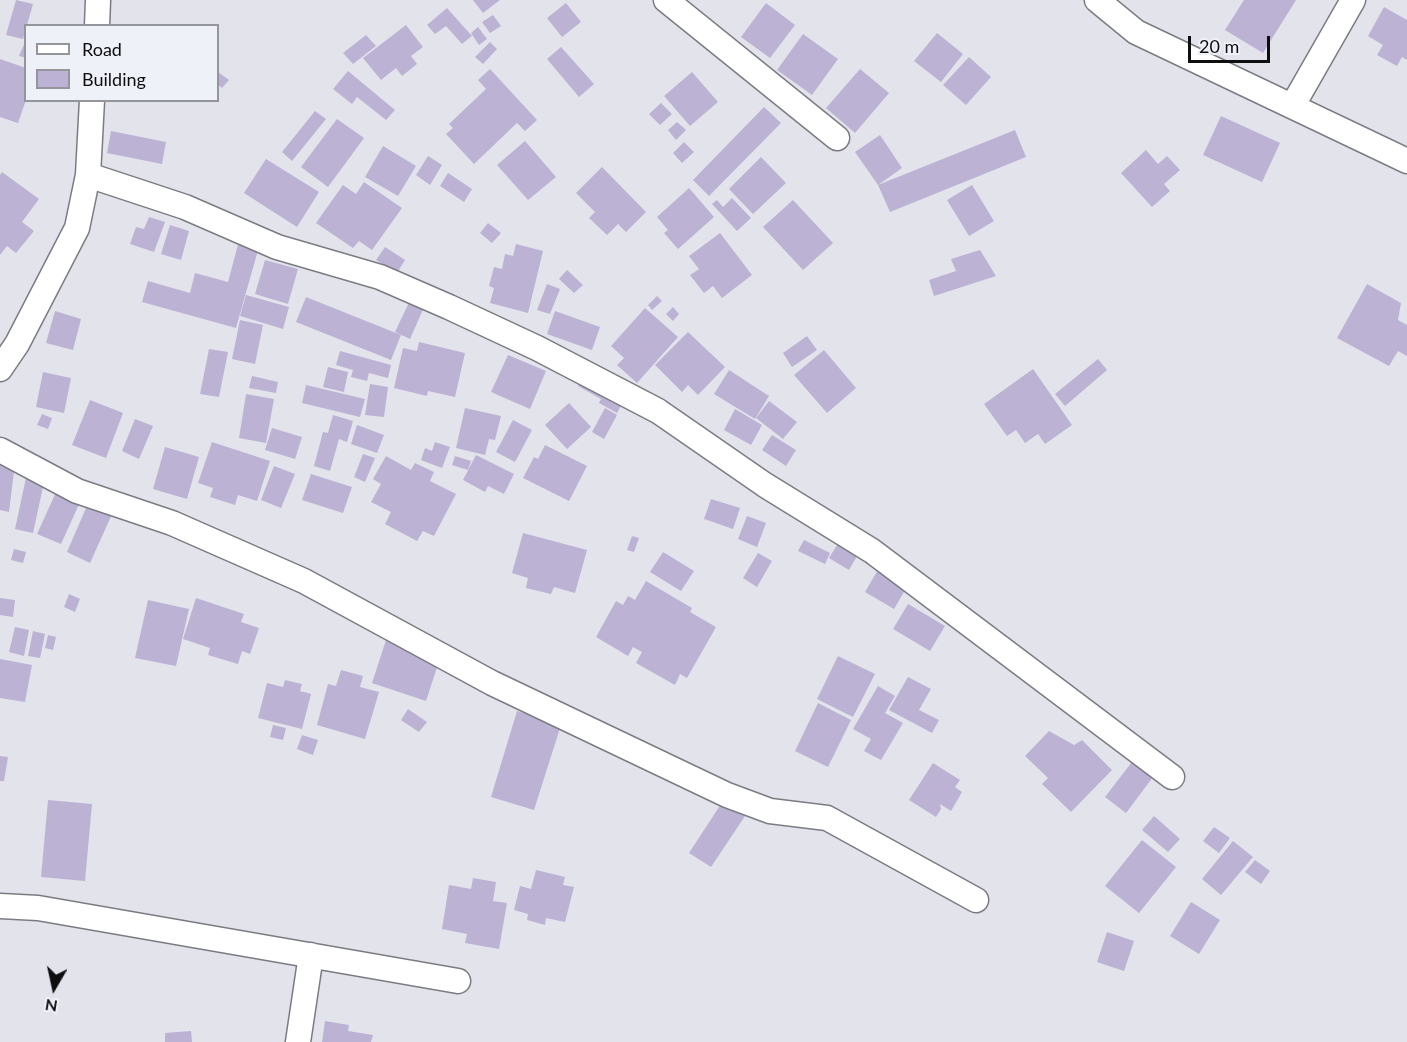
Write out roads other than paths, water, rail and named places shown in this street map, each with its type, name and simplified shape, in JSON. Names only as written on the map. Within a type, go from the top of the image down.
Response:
[{"type":"street","points":[[97,24],[98,0]]},
{"type":"street","points":[[666,0],[837,138]]},
{"type":"street","points":[[1096,0],[1136,32],[1407,161]]},
{"type":"street","points":[[1293,105],[1353,0]]},
{"type":"street","points":[[0,369],[17,344],[77,228],[88,176],[92,102]]},
{"type":"street","points":[[88,176],[184,207],[277,247],[380,277],[537,348],[658,411],[765,485],[872,551],[1172,777]]},
{"type":"street","points":[[0,450],[77,491],[172,523],[304,581],[492,683],[727,795],[770,811],[827,818],[976,900]]},
{"type":"street","points":[[0,906],[38,908],[458,981]]},
{"type":"street","points":[[298,1042],[311,955]]}]
